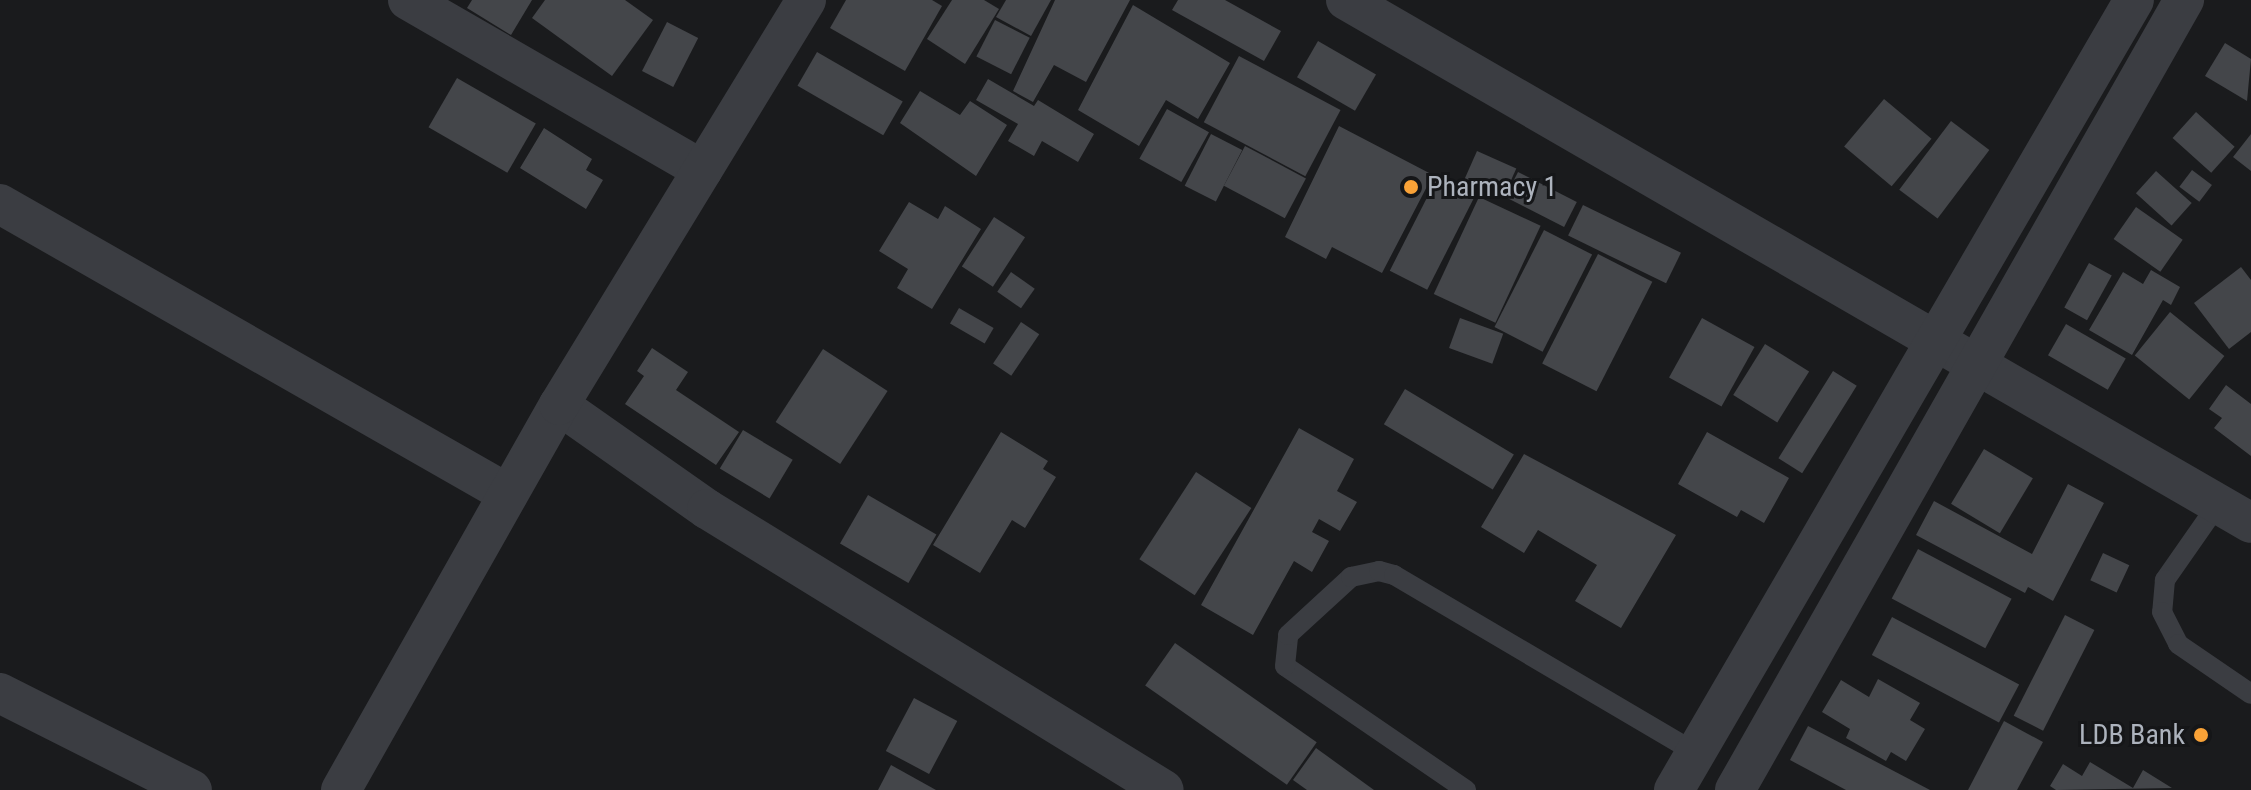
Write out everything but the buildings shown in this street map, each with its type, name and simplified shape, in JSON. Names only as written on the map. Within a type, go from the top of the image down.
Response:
[{"type":"street","points":[[408,0],[702,170]]},
{"type":"street","points":[[341,790],[559,405],[806,0]]},
{"type":"street","points":[[1346,0],[1932,342],[2234,514]]},
{"type":"street","points":[[1674,790],[1932,342],[2134,0]]},
{"type":"street","points":[[1735,790],[2184,0]]},
{"type":"street","points":[[0,204],[508,494]]},
{"type":"street","points":[[559,405],[707,509],[1164,790]]},
{"type":"street","points":[[0,693],[192,790]]},
{"type":"lane","points":[[2234,514],[2165,580],[2162,612],[2178,644],[2251,694]]},
{"type":"lane","points":[[1466,790],[1285,666],[1283,652],[1288,635],[1351,577],[1379,571],[1394,575],[1695,752]]},
{"type":"place","name":"Pharmacy 1","points":[[1411,187]]},
{"type":"place","name":"LDB Bank","points":[[2201,735]]}]
